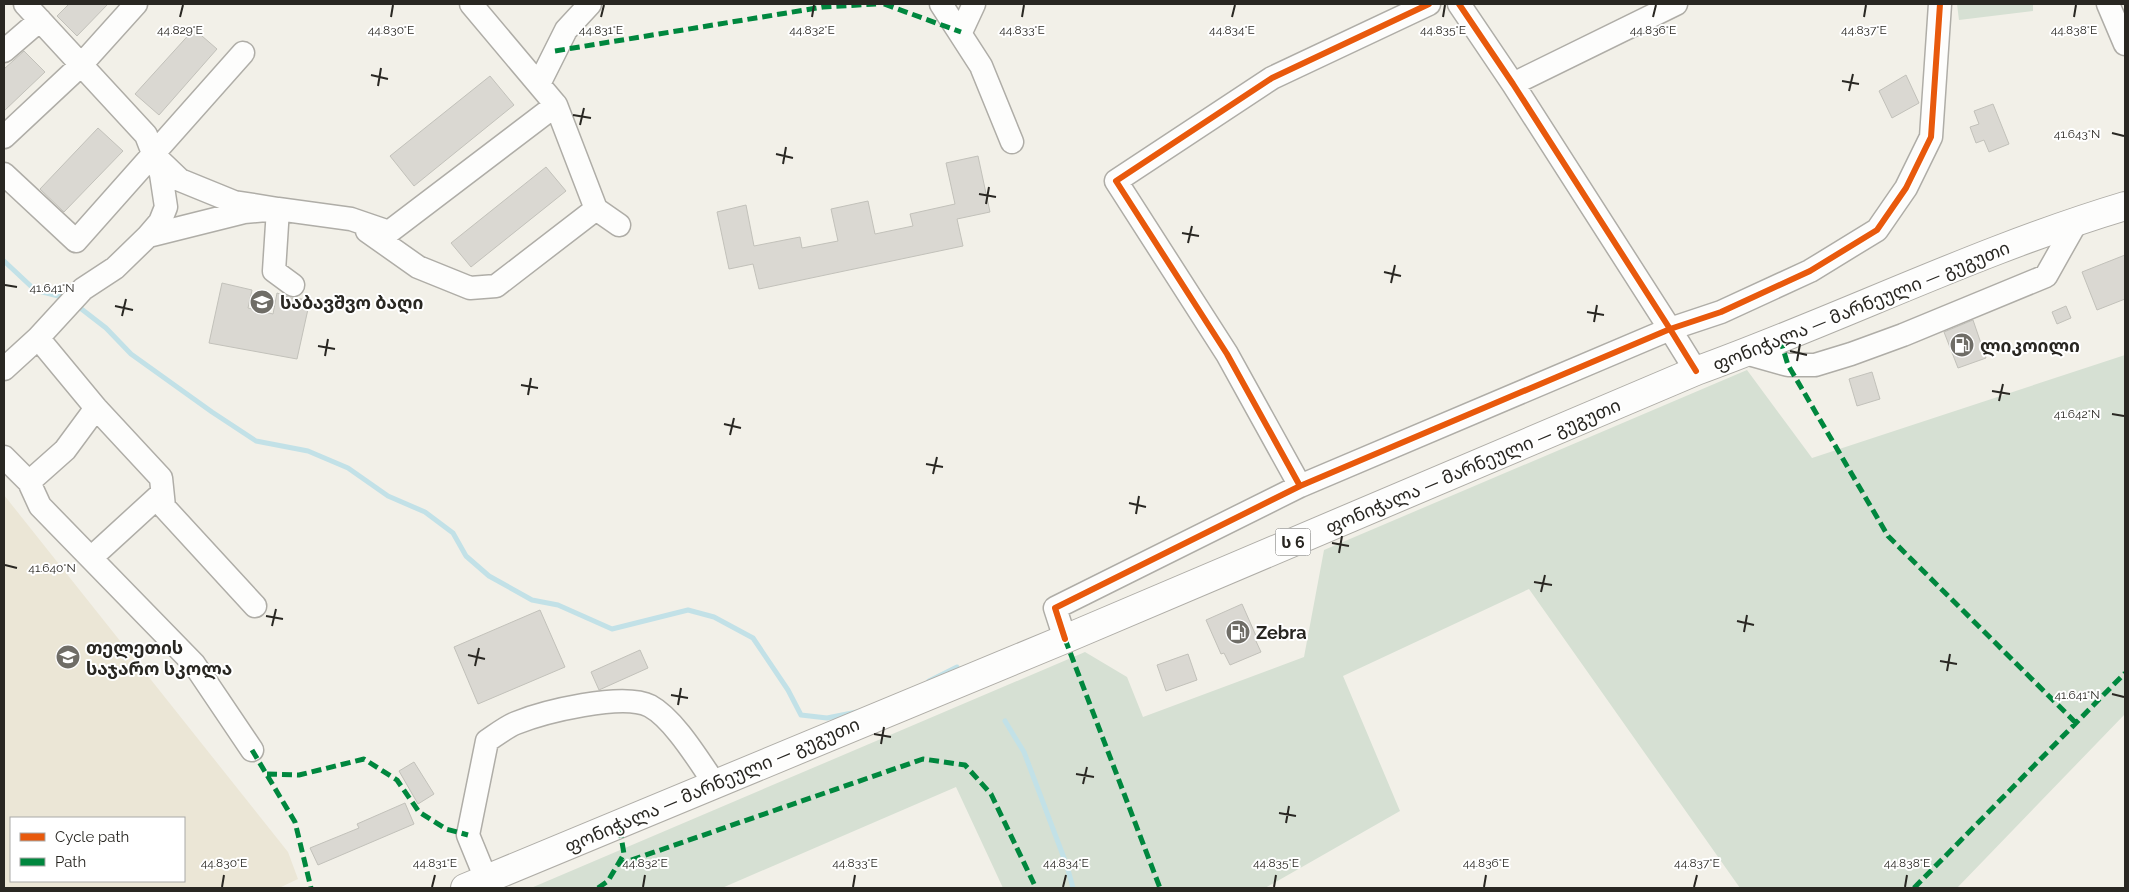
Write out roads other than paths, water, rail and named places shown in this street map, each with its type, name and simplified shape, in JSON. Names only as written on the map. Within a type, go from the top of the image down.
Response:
[{"type":"highway","name":"ფონიჭალა — მარნეული — გუგუთი","points":[[476,884],[1065,638],[1696,371],[1745,354],[2009,246],[2077,220],[2125,206]]},
{"type":"street","points":[[4,138],[81,65],[136,4]]},
{"type":"street","points":[[471,4],[556,105],[596,209],[619,226]]},
{"type":"street","points":[[539,84],[566,30],[590,4]]},
{"type":"street","points":[[941,4],[961,32],[981,66],[1012,142]]},
{"type":"street","points":[[961,32],[974,4]]},
{"type":"street","points":[[1300,486],[1227,354],[1116,181],[1272,78],[1429,4]]},
{"type":"street","points":[[1459,4],[1513,84],[1696,371]]},
{"type":"street","points":[[1513,84],[1676,4]]},
{"type":"street","points":[[1065,638],[1055,608],[1300,486],[1670,329],[1721,312],[1810,271],[1877,230],[1906,188],[1931,137],[1940,4]]},
{"type":"street","points":[[2108,4],[2125,44]]},
{"type":"street","points":[[4,51],[32,12],[146,135],[161,174],[166,207],[160,222],[148,236],[115,268],[79,293],[38,338],[4,369]]},
{"type":"street","points":[[4,174],[76,241],[243,53]]},
{"type":"street","points":[[153,155],[180,180],[234,202],[351,219],[389,232],[556,105]]},
{"type":"street","points":[[148,236],[244,212],[278,209]]},
{"type":"street","points":[[278,209],[274,271],[293,285]]},
{"type":"street","points":[[351,219],[418,267],[470,288],[496,286],[596,209]]},
{"type":"street","points":[[1745,354],[1788,365],[1815,365],[1902,335],[2046,276],[2077,220]]},
{"type":"street","points":[[38,338],[96,408],[161,478],[164,508],[255,606]]},
{"type":"street","points":[[30,482],[65,450],[96,408]]},
{"type":"street","points":[[4,457],[30,482],[40,506],[194,664],[252,750]]},
{"type":"street","points":[[91,558],[162,493]]},
{"type":"street","points":[[476,884],[468,835],[487,742],[514,723],[554,710],[622,700],[649,705],[673,726],[715,784]]},
{"type":"waterway","points":[[4,261],[35,290],[66,298]]},
{"type":"waterway","points":[[75,304],[106,328],[131,354],[256,441],[308,451],[348,468],[388,496],[425,512],[453,533],[466,556],[489,576],[532,600],[558,605],[612,629],[688,610],[714,617],[753,638],[788,690],[801,715],[827,718],[857,712]]},
{"type":"waterway","points":[[929,681],[957,667]]},
{"type":"waterway","points":[[1005,721],[1024,752],[1067,866],[1073,888]]},
{"type":"place","name":"საბავშვო ბაღი","points":[[262,302]]},
{"type":"place","name":"ლიკოილი","points":[[1962,345]]},
{"type":"place","name":"Zebra","points":[[1238,632]]},
{"type":"place","name":"თელეთის საჯარო სკოლა","points":[[68,657]]}]
